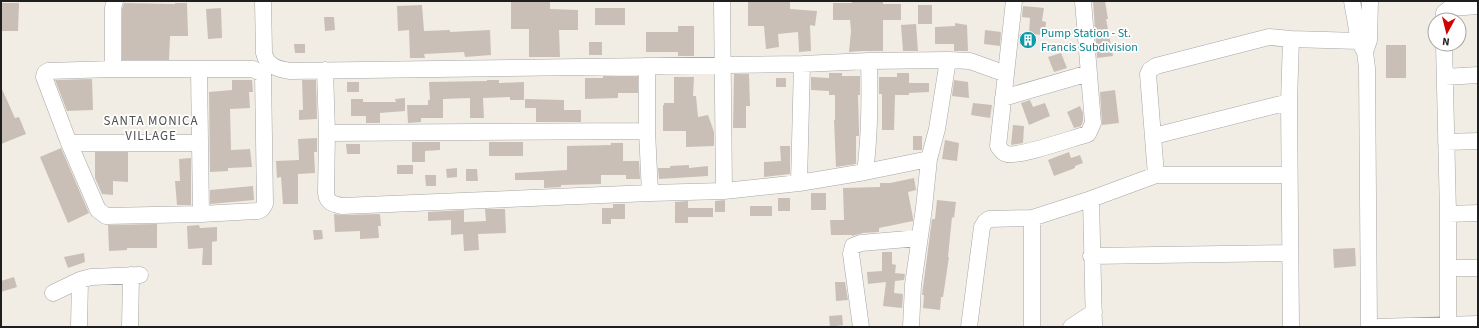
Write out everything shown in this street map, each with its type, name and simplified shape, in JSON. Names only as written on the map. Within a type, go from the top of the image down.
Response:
[{"type":"street","points":[[113,69],[113,8],[115,1]]},
{"type":"street","points":[[263,1],[265,59],[272,66],[290,71],[802,64],[869,60],[948,60],[970,61],[1006,74]]},
{"type":"street","points":[[722,1],[724,191]]},
{"type":"street","points":[[1014,1],[998,146],[1002,152],[1009,154],[1024,152],[1088,134],[1093,123],[1083,1]]},
{"type":"street","points":[[1352,1],[1365,44]]},
{"type":"street","points":[[1369,327],[1367,68],[1365,44],[1370,1]]},
{"type":"street","points":[[1445,12],[1450,8],[1478,6]]},
{"type":"street","points":[[1156,175],[1148,74],[1153,68],[1269,37],[1365,44]]},
{"type":"street","points":[[1291,327],[1289,102],[1292,39]]},
{"type":"street","points":[[1444,52],[1448,214],[1448,326]]},
{"type":"street","points":[[864,172],[869,146],[870,124],[869,60]]},
{"type":"street","points":[[908,325],[924,208],[929,158],[937,129],[948,60]]},
{"type":"street","points":[[799,183],[802,64]]},
{"type":"street","points":[[647,66],[647,131],[650,193]]},
{"type":"street","points":[[113,69],[253,69],[263,74],[265,204],[262,209],[258,211],[201,214],[106,216],[98,210],[94,204],[69,143],[44,77],[45,73],[48,71],[113,69]]},
{"type":"street","points":[[199,70],[201,214]]},
{"type":"street","points":[[326,70],[326,198],[332,204],[342,206],[724,191],[799,183],[864,172],[929,158]]},
{"type":"street","points":[[1003,98],[1089,73]]},
{"type":"street","points":[[1445,77],[1478,75]]},
{"type":"street","points":[[1154,136],[1289,102]]},
{"type":"street","points":[[327,133],[647,131]]},
{"type":"street","points":[[1446,142],[1478,141]]},
{"type":"street","points":[[69,143],[200,143]]},
{"type":"street","points":[[969,327],[982,227],[989,219],[1032,218],[1091,199],[1156,175],[1289,175]]},
{"type":"street","points":[[1071,327],[1094,319],[1091,256],[1091,199]]},
{"type":"street","points":[[1448,214],[1478,214]]},
{"type":"street","points":[[1032,218],[1032,327]]},
{"type":"street","points":[[864,326],[851,254],[853,246],[861,243],[919,238]]},
{"type":"street","points":[[1091,256],[1290,253]]},
{"type":"street","points":[[1448,268],[1478,268]]},
{"type":"street","points":[[53,293],[80,280],[91,277],[135,275],[130,327]]},
{"type":"street","points":[[79,327],[80,280]]},
{"type":"street","points":[[1376,327],[1478,324]]},
{"type":"building","points":[[511,1],[550,1],[550,9],[578,10],[578,30],[559,30],[560,57],[529,57],[529,29],[511,29]]},
{"type":"building","points":[[748,1],[790,1],[790,9],[817,11],[815,26],[810,25],[811,51],[799,52],[798,32],[778,34],[779,47],[766,49],[764,26],[748,26]]},
{"type":"building","points":[[852,1],[883,1],[883,4],[901,4],[901,20],[883,20],[883,51],[849,52],[851,31],[850,20],[833,20],[833,3],[852,3]]},
{"type":"building","points":[[1093,1],[1105,1],[1108,19],[1106,19],[1113,56],[1097,58]]},
{"type":"building","points":[[2,3],[19,3],[18,31],[2,31]]},
{"type":"building","points":[[124,3],[187,3],[188,36],[170,36],[169,60],[122,60],[122,9]]},
{"type":"building","points":[[422,5],[424,31],[450,30],[450,32],[490,30],[491,55],[465,57],[464,52],[424,54],[425,58],[410,58],[409,30],[398,31],[397,6]]},
{"type":"building","points":[[918,5],[932,5],[932,24],[918,24]]},
{"type":"building","points":[[1023,6],[1044,8],[1042,21],[1046,22],[1045,35],[1029,34],[1030,18],[1022,17]]},
{"type":"building","points":[[221,8],[222,38],[208,39],[206,9]]},
{"type":"building","points":[[595,8],[625,8],[625,25],[595,25]]},
{"type":"building","points":[[324,17],[334,17],[335,30],[325,31]]},
{"type":"building","points":[[955,23],[967,25],[968,51],[954,51],[954,44],[935,44],[935,27],[955,26]]},
{"type":"building","points":[[916,24],[918,51],[903,51],[901,25]]},
{"type":"building","points":[[678,26],[694,26],[694,56],[678,56],[678,52],[646,52],[646,32],[678,32]]},
{"type":"building","points":[[985,30],[1001,32],[1000,46],[984,44]]},
{"type":"building","name":"Pump Station - St. Francis Subdivision","points":[[1020,34],[1036,37],[1034,46],[1019,44]]},
{"type":"building","points":[[589,42],[602,42],[602,55],[589,55]]},
{"type":"building","points":[[294,44],[305,44],[305,53],[295,53]]},
{"type":"building","points":[[1386,45],[1406,45],[1406,78],[1386,78]]},
{"type":"building","points":[[1061,53],[1067,68],[1054,72],[1048,57]]},
{"type":"building","points":[[829,73],[842,73],[842,76],[860,76],[860,95],[858,95],[859,136],[856,136],[856,164],[836,167],[834,120],[835,95],[829,95],[829,91],[811,90],[811,77],[829,78]]},
{"type":"building","points":[[897,73],[909,73],[909,83],[929,83],[929,92],[909,93],[909,95],[895,95],[894,130],[882,130],[882,94],[879,94],[879,77],[897,77]]},
{"type":"building","points":[[734,74],[749,74],[750,106],[746,106],[746,128],[733,128]]},
{"type":"building","points":[[603,76],[638,76],[638,93],[618,93],[618,98],[585,99],[585,78],[603,78]]},
{"type":"building","points":[[674,77],[694,77],[693,96],[696,96],[698,117],[708,115],[714,132],[714,146],[686,147],[686,131],[663,131],[663,105],[664,103],[674,103]]},
{"type":"building","points":[[776,78],[786,78],[786,87],[776,87]]},
{"type":"building","points":[[92,79],[93,110],[67,111],[55,80]]},
{"type":"building","points":[[232,80],[252,80],[253,92],[249,92],[250,108],[230,109],[231,150],[250,149],[252,167],[228,168],[228,171],[210,172],[209,92],[232,90]]},
{"type":"building","points":[[302,80],[316,80],[317,119],[299,120],[299,110],[303,110]]},
{"type":"building","points":[[499,80],[499,83],[524,82],[524,100],[510,100],[510,97],[483,98],[484,118],[470,118],[470,98],[443,99],[443,118],[421,118],[421,122],[408,123],[407,105],[428,105],[428,100],[430,100],[429,82]]},
{"type":"building","points":[[954,80],[968,82],[969,98],[952,96]]},
{"type":"building","points":[[347,82],[359,82],[359,92],[347,92]]},
{"type":"building","points":[[1,87],[15,118],[19,117],[26,134],[1,144]]},
{"type":"building","points":[[1115,90],[1119,123],[1102,125],[1100,92]]},
{"type":"building","points":[[405,98],[405,111],[380,113],[380,123],[366,123],[366,116],[351,116],[351,99],[363,99],[363,102],[396,102],[395,99]]},
{"type":"building","points":[[525,99],[564,100],[564,110],[581,110],[581,122],[536,122],[536,108],[525,108]]},
{"type":"building","points":[[1030,100],[1033,107],[1045,103],[1050,116],[1029,125],[1021,103]]},
{"type":"building","points":[[973,103],[992,105],[990,118],[971,115]]},
{"type":"building","points":[[1080,106],[1083,113],[1083,121],[1081,126],[1074,128],[1067,112]]},
{"type":"building","points":[[1013,125],[1024,126],[1023,143],[1011,145]]},
{"type":"building","points":[[913,136],[922,136],[922,150],[913,150]]},
{"type":"building","points":[[317,138],[317,152],[314,152],[315,173],[298,174],[298,204],[283,204],[281,177],[277,178],[276,161],[299,160],[298,139]]},
{"type":"building","points":[[945,140],[959,143],[957,161],[942,159]]},
{"type":"building","points":[[412,142],[440,142],[440,150],[425,151],[425,162],[412,162]]},
{"type":"building","points":[[489,142],[523,142],[523,156],[489,156]]},
{"type":"building","points":[[611,143],[623,143],[623,161],[639,161],[640,179],[626,179],[626,175],[601,175],[601,184],[561,185],[561,187],[544,188],[544,180],[515,180],[515,173],[567,170],[567,146],[611,145]]},
{"type":"building","points":[[346,144],[360,144],[360,154],[347,154]]},
{"type":"building","points":[[780,146],[790,146],[790,174],[764,177],[764,162],[781,161]]},
{"type":"building","points":[[61,148],[89,213],[68,223],[40,157]]},
{"type":"building","points":[[95,152],[128,152],[128,182],[113,181],[113,195],[102,194],[95,178]]},
{"type":"building","points":[[1069,152],[1071,158],[1080,155],[1083,163],[1075,166],[1075,168],[1054,176],[1048,160]]},
{"type":"building","points":[[191,158],[191,205],[177,205],[175,181],[180,181],[179,159]]},
{"type":"building","points":[[397,165],[413,165],[413,174],[397,174]]},
{"type":"building","points":[[689,165],[689,168],[708,166],[708,176],[659,179],[658,168]]},
{"type":"building","points":[[457,168],[457,177],[447,178],[446,169]]},
{"type":"building","points":[[466,169],[477,169],[478,181],[466,181]]},
{"type":"building","points":[[425,175],[436,175],[436,186],[426,186]]},
{"type":"building","points":[[914,178],[916,190],[908,192],[913,221],[879,228],[879,232],[863,233],[852,236],[831,235],[830,220],[844,220],[843,188],[880,187],[880,183],[890,183]]},
{"type":"building","points":[[253,186],[254,200],[210,204],[210,190]]},
{"type":"building","points":[[811,193],[826,193],[826,210],[811,210]]},
{"type":"building","points":[[778,198],[790,198],[790,211],[778,211]]},
{"type":"building","points":[[725,200],[725,212],[715,212],[715,201]]},
{"type":"building","points":[[937,200],[956,202],[954,218],[952,217],[949,257],[940,310],[923,308],[924,295],[922,295],[932,219],[935,219]]},
{"type":"building","points":[[688,201],[688,208],[713,208],[713,217],[688,217],[688,223],[675,223],[675,202]]},
{"type":"building","points":[[613,204],[625,204],[625,219],[611,219],[611,224],[602,224],[602,208],[613,208]]},
{"type":"building","points":[[750,206],[772,206],[772,216],[750,216]]},
{"type":"building","points":[[485,209],[505,209],[506,233],[478,234],[479,250],[464,251],[463,234],[451,235],[451,220],[428,221],[428,212],[464,210],[464,222],[486,221]]},
{"type":"building","points":[[334,214],[380,214],[381,226],[378,226],[379,238],[360,239],[360,231],[335,232]]},
{"type":"building","points":[[157,224],[157,248],[127,248],[127,250],[109,251],[108,225]]},
{"type":"building","points":[[199,225],[200,228],[217,227],[217,241],[212,242],[212,265],[202,265],[203,248],[188,249],[187,226]]},
{"type":"building","points":[[313,230],[322,230],[323,239],[314,240]]},
{"type":"building","points":[[1355,248],[1356,266],[1334,268],[1333,249]]},
{"type":"building","points":[[882,252],[892,252],[892,264],[896,265],[895,273],[905,274],[904,280],[895,281],[894,293],[903,294],[902,308],[883,306],[886,282],[868,284],[867,272],[882,271]]},
{"type":"building","points":[[84,253],[85,262],[68,268],[64,257]]},
{"type":"building","points":[[14,277],[17,287],[1,292],[1,281]]},
{"type":"building","points":[[835,282],[845,282],[848,300],[836,301]]},
{"type":"building","points":[[842,315],[843,325],[830,327],[829,316]]},
{"type":"place","name":"Pump Station - St. Francis Subdivision","points":[[1028,40]]},
{"type":"district","name":"SANTA MONICA VILLAGE","points":[[151,128]]}]
